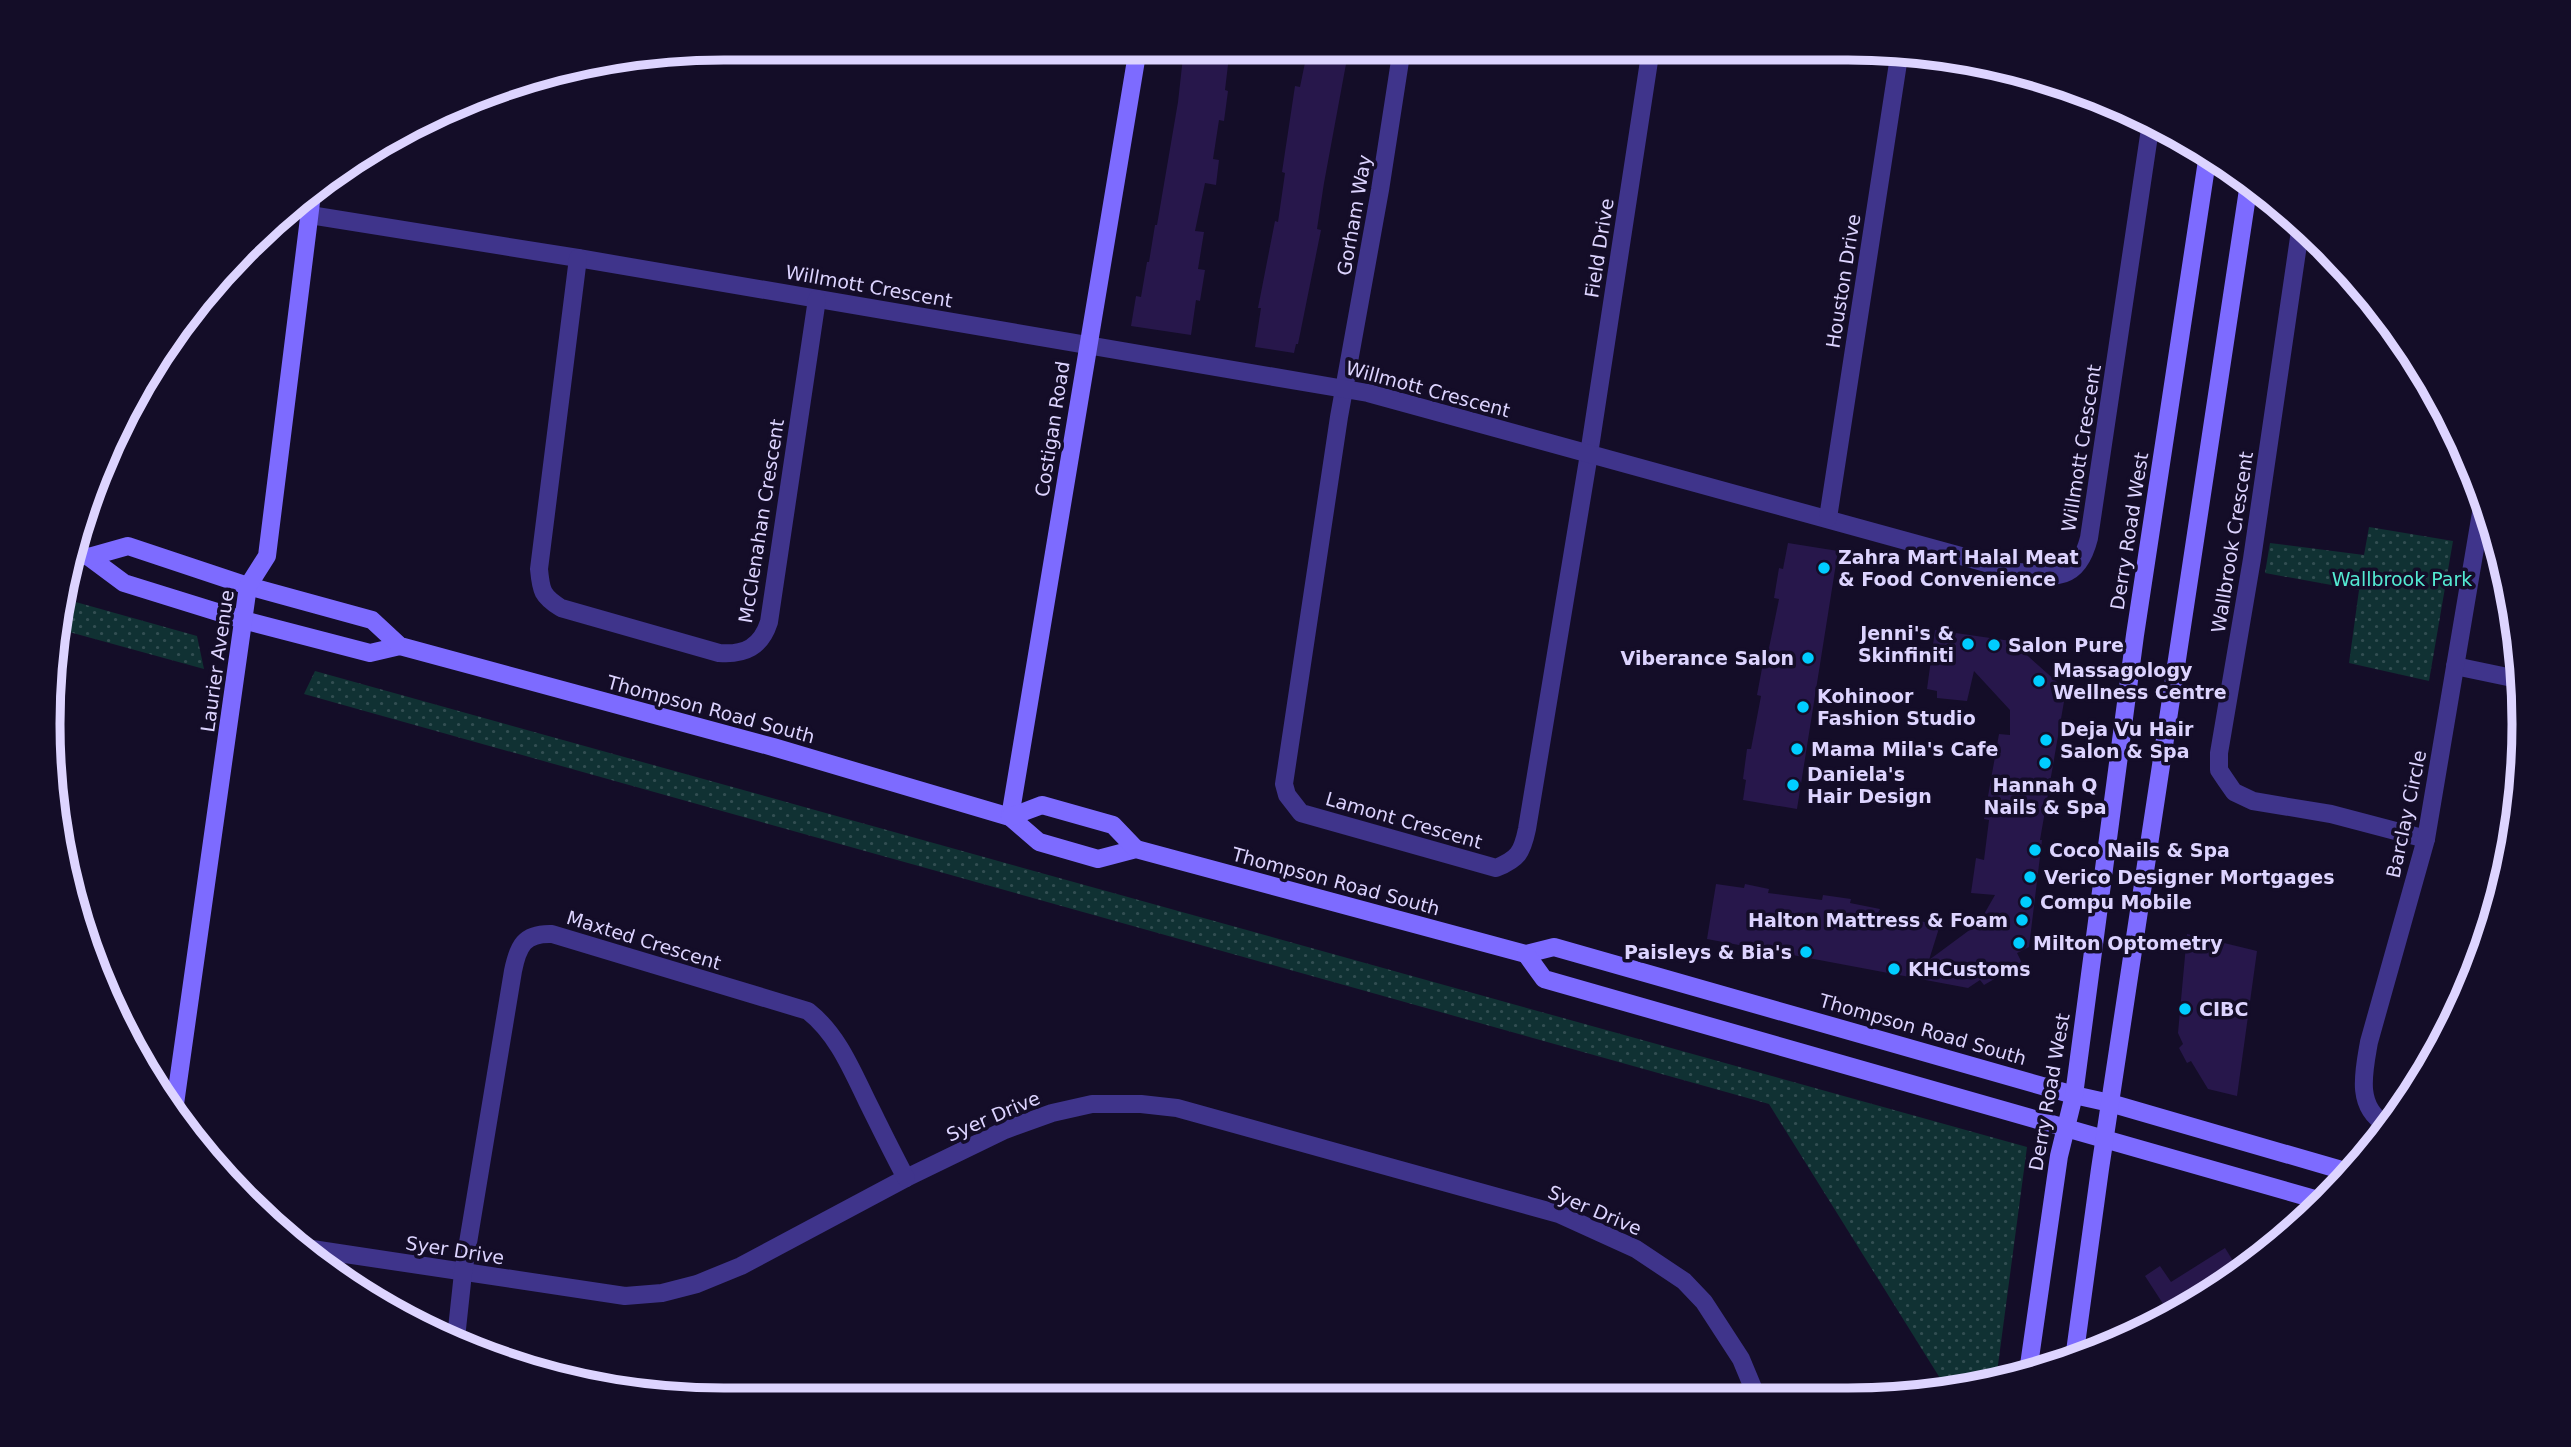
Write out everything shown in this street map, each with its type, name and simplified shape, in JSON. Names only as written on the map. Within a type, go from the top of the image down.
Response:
[{"type":"main road","name":"Costigan Road","points":[[1010,817],[1136,60]]},
{"type":"main road","name":"Derry Road West","points":[[2029,1362],[2059,1156],[2074,1095],[2135,635],[2206,165]]},
{"type":"main road","points":[[2076,1347],[2110,1102],[2247,194]]},
{"type":"main road","name":"Laurier Avenue","points":[[176,1099],[248,586],[267,556],[311,203]]},
{"type":"main road","name":"Thompson Road South","points":[[89,557],[128,547],[248,586],[372,620],[400,646],[773,747],[1010,817],[1039,842],[1098,859],[1136,849],[1526,954],[1553,947],[2074,1095],[2110,1102],[2339,1170]]},
{"type":"main road","name":"Thompson Road South","points":[[81,555],[89,557],[124,583],[243,620],[370,653],[400,646]]},
{"type":"main road","name":"Thompson Road South","points":[[1010,817],[1041,804],[1113,825],[1136,849]]},
{"type":"main road","points":[[1526,954],[1544,979],[2311,1198]]},
{"type":"street","name":"Gorham Way","points":[[1345,388],[1400,60]]},
{"type":"street","name":"Field Drive","points":[[1589,454],[1649,60]]},
{"type":"street","name":"Houston Drive","points":[[1828,518],[1898,62]]},
{"type":"street","name":"Willmott Crescent","points":[[310,215],[1345,388],[2019,572],[2058,576],[2077,566],[2084,556],[2089,538],[2149,132]]},
{"type":"street","name":"Wallbrook Crescent","points":[[2299,237],[2254,546],[2219,753],[2219,770],[2234,792],[2253,801],[2331,814],[2426,839]]},
{"type":"street","name":"McClenahan Crescent","points":[[578,258],[550,467],[539,569],[540,585],[545,598],[561,608],[719,653],[734,654],[757,645],[765,635],[769,622],[817,299]]},
{"type":"street","name":"Lamont Crescent","points":[[1345,388],[1284,784],[1287,795],[1301,813],[1496,868],[1515,860],[1524,845],[1589,454]]},
{"type":"street","name":"Barclay Circle","points":[[2380,1120],[2366,1103],[2364,1073],[2369,1042],[2426,839],[2480,521]]},
{"type":"street","points":[[2455,666],[2510,677]]},
{"type":"street","name":"Maxted Crescent","points":[[463,1273],[517,953],[531,936],[542,933],[552,933],[808,1011],[820,1020],[847,1060],[906,1178]]},
{"type":"street","name":"Syer Drive","points":[[319,1250],[625,1296],[662,1293],[697,1284],[741,1266],[906,1178],[1005,1130],[1052,1113],[1092,1104],[1141,1104],[1177,1108],[1226,1120],[1415,1176],[1559,1214],[1636,1249],[1685,1281],[1704,1302],[1741,1359],[1753,1388]]},
{"type":"street","points":[[457,1331],[463,1273]]},
{"type":"green space","name":"Wallbrook Park","points":[[2369,527],[2453,541],[2429,681],[2349,663],[2359,590],[2265,573],[2270,543],[2364,555]]},
{"type":"green space","points":[[71,601],[197,636],[204,669],[66,631]]},
{"type":"green space","points":[[315,671],[2027,1147],[1997,1370],[1942,1381],[1769,1104],[304,694]]},
{"type":"building","points":[[1183,60],[1229,60],[1224,121],[1219,120],[1213,159],[1219,160],[1216,185],[1205,183],[1195,231],[1204,232],[1198,269],[1205,270],[1200,301],[1196,300],[1191,335],[1131,326],[1136,296],[1141,297],[1157,225]]},
{"type":"building","points":[[1306,60],[1339,60],[1338,63],[1346,64],[1317,229],[1321,230],[1294,353],[1255,347],[1261,308],[1258,308],[1275,221],[1278,222],[1285,173],[1282,172],[1295,86],[1300,87]]},
{"type":"building","points":[[1788,543],[1838,551],[1797,809],[1743,800],[1747,749],[1751,749],[1761,696],[1757,695],[1779,599],[1774,598],[1779,568],[1783,569]]},
{"type":"building","points":[[1935,630],[2011,641],[2066,690],[2040,840],[2029,947],[2017,953],[2022,963],[1984,985],[1980,980],[1968,988],[1707,939],[1716,884],[1744,888],[1745,884],[1769,889],[1768,893],[1822,900],[1823,895],[1851,899],[1850,903],[1880,909],[1878,913],[1940,925],[1929,960],[1979,923],[1995,895],[1971,893],[1976,858],[1984,860],[1989,820],[1984,819],[1999,734],[2010,735],[2010,710],[1974,671],[1967,701],[1937,698],[1937,691],[1927,689]]},
{"type":"building","points":[[2187,934],[2257,951],[2237,1096],[2208,1089],[2191,1061],[2187,1063],[2179,1048],[2183,1044],[2178,1033]]},
{"type":"building","points":[[2225,1248],[2234,1263],[2165,1307],[2145,1276],[2160,1266],[2171,1282]]},
{"type":"place","name":"Zahra Mart Halal Meat & Food Convenience","points":[[1824,568]]},
{"type":"place","name":"Jenni's & Skinfiniti","points":[[1968,644]]},
{"type":"place","name":"Salon Pure","points":[[1994,645]]},
{"type":"place","name":"Viberance Salon","points":[[1808,658]]},
{"type":"place","name":"Massagology Wellness Centre","points":[[2039,681]]},
{"type":"place","name":"Kohinoor Fashion Studio","points":[[1803,707]]},
{"type":"place","name":"Deja Vu Hair Salon & Spa","points":[[2046,740]]},
{"type":"place","name":"Mama Mila's Cafe","points":[[1797,749]]},
{"type":"place","name":"Hannah Q Nails & Spa","points":[[2045,763]]},
{"type":"place","name":"Daniela's Hair Design","points":[[1793,785]]},
{"type":"place","name":"Coco Nails & Spa","points":[[2035,850]]},
{"type":"place","name":"Verico Designer Mortgages","points":[[2030,877]]},
{"type":"place","name":"Compu Mobile","points":[[2026,902]]},
{"type":"place","name":"Halton Mattress & Foam","points":[[2022,920]]},
{"type":"place","name":"Milton Optometry","points":[[2019,943]]},
{"type":"place","name":"Paisleys & Bia's","points":[[1806,952]]},
{"type":"place","name":"KHCustoms","points":[[1894,969]]},
{"type":"place","name":"CIBC","points":[[2185,1009]]}]
